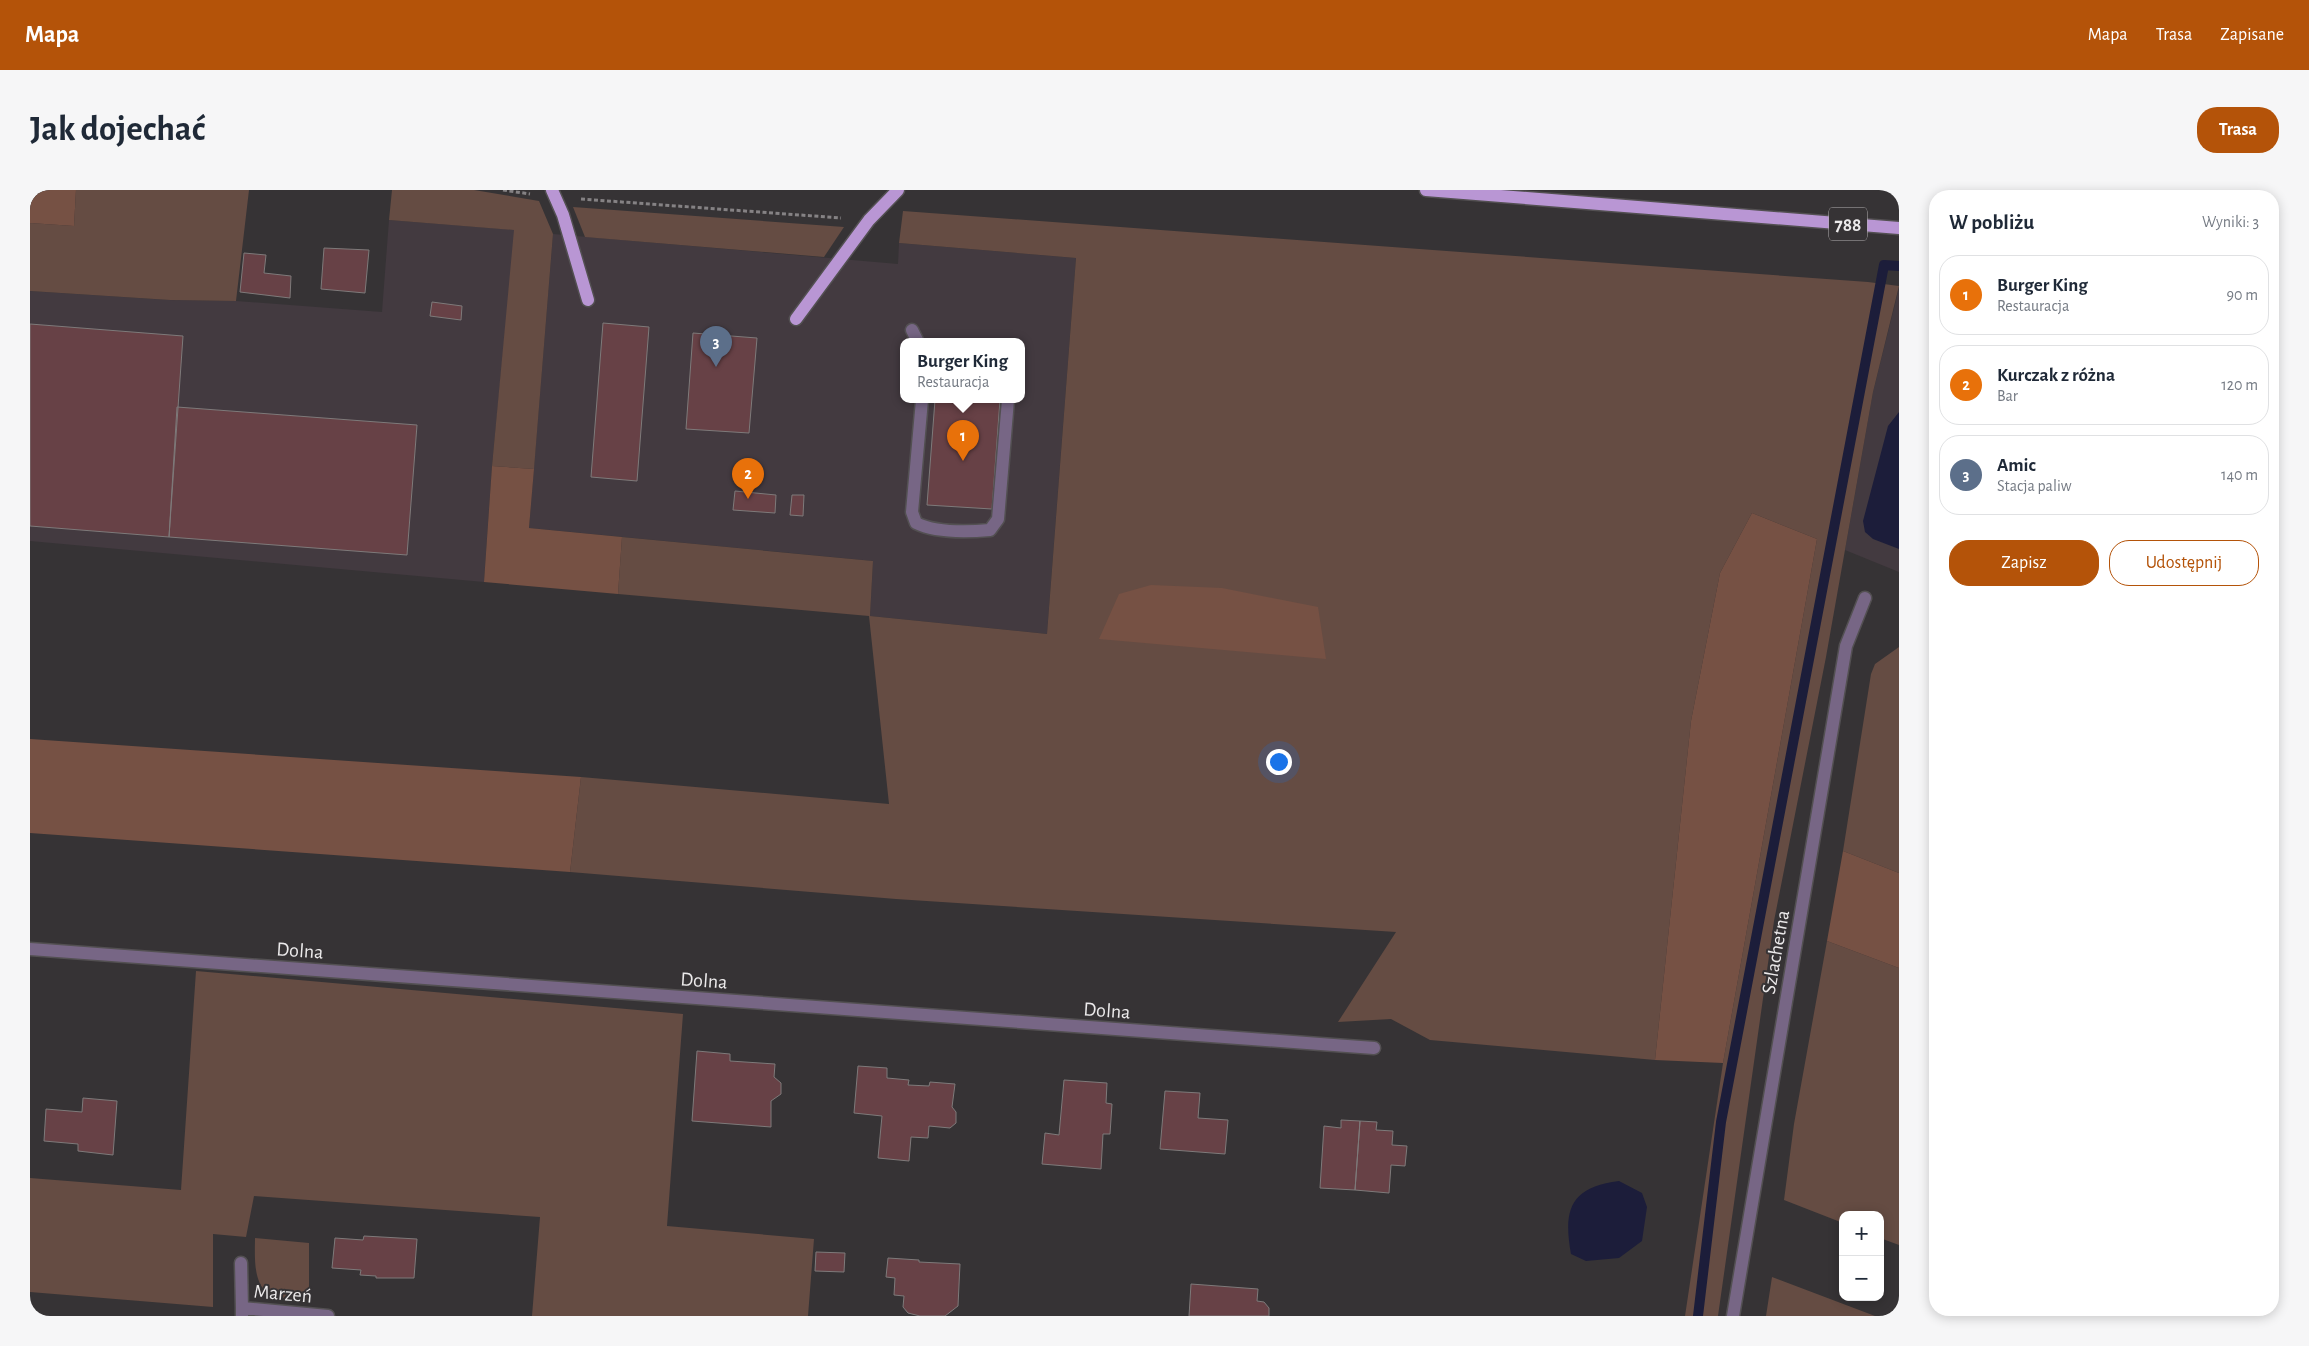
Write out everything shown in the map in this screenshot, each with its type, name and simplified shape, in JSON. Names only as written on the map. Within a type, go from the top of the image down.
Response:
[{"type":"main road","points":[[552,190],[563,215],[588,300]]},
{"type":"main road","points":[[796,319],[869,220],[898,190]]},
{"type":"main road","name":"788","points":[[1426,190],[1899,228]]},
{"type":"street","points":[[912,330],[916,338]]},
{"type":"street","points":[[922,403],[912,512],[916,523],[925,528],[975,531],[990,530],[998,519],[1008,403]]},
{"type":"street","name":"Szlachetna","points":[[1733,1316],[1846,646],[1865,598]]},
{"type":"street","name":"Dolna","points":[[30,949],[1374,1048]]},
{"type":"street","points":[[241,1263],[242,1312]]},
{"type":"street","name":"Marzeń","points":[[242,1312],[328,1316]]},
{"type":"path","points":[[503,190],[531,194]]},
{"type":"path","points":[[574,199],[845,218]]},
{"type":"shaded area","points":[[30,190],[76,190],[74,226],[30,223]]},
{"type":"shaded area","points":[[76,190],[249,190],[236,301],[170,300],[30,291],[30,223],[74,226]]},
{"type":"shaded area","points":[[392,190],[474,190],[539,201],[553,234],[534,469],[492,466],[514,230],[389,220]]},
{"type":"shaded area","points":[[573,207],[844,227],[824,257],[585,237]]},
{"type":"shaded area","points":[[903,211],[1868,282],[1899,286],[1873,392],[1826,657],[1774,921],[1718,1316],[1685,1316],[1723,1063],[1817,539],[1752,513],[1720,573],[1691,721],[1655,1060],[1430,1040],[1391,1019],[1338,1022],[1396,932],[896,899],[570,872],[581,777],[889,804],[869,616],[618,594],[622,537],[873,561],[870,616],[1047,634],[1076,258],[899,243]]},
{"type":"shaded area","points":[[389,220],[515,230],[492,466],[484,582],[30,541],[30,291],[170,300],[236,301],[382,312]]},
{"type":"shaded area","points":[[553,234],[898,264],[899,243],[1076,258],[1047,634],[870,616],[873,561],[529,528]]},
{"type":"shaded area","points":[[1899,288],[1899,572],[1845,550],[1873,392]]},
{"type":"shaded area","points":[[1899,412],[1899,549],[1873,539],[1865,532],[1863,521],[1888,426]]},
{"type":"shaded area","points":[[492,466],[534,469],[529,528],[622,537],[618,594],[484,582]]},
{"type":"shaded area","points":[[1752,513],[1817,539],[1723,1063],[1655,1060],[1691,721],[1720,573]]},
{"type":"shaded area","points":[[1151,585],[1222,588],[1318,607],[1326,659],[1099,639],[1119,594]]},
{"type":"shaded area","points":[[1899,647],[1899,873],[1843,851],[1871,674],[1875,664]]},
{"type":"shaded area","points":[[30,739],[581,777],[570,872],[30,833]]},
{"type":"shaded area","points":[[1843,851],[1899,873],[1899,968],[1827,941]]},
{"type":"shaded area","points":[[1827,941],[1899,968],[1899,1245],[1884,1239],[1884,1211],[1839,1211],[1839,1221],[1784,1200],[1794,1124]]},
{"type":"shaded area","points":[[196,971],[683,1014],[667,1226],[814,1239],[808,1316],[532,1316],[540,1217],[254,1196],[246,1237],[213,1234],[213,1307],[30,1292],[30,1178],[181,1190]]},
{"type":"shaded area","points":[[1619,1181],[1642,1193],[1647,1207],[1642,1241],[1619,1258],[1586,1261],[1571,1254],[1568,1225],[1574,1203],[1580,1195],[1590,1189]]},
{"type":"shaded area","points":[[255,1238],[309,1243],[309,1300],[277,1297],[266,1292],[261,1286],[256,1271]]},
{"type":"shaded area","points":[[1772,1277],[1875,1316],[1766,1316]]},
{"type":"building","points":[[324,248],[369,250],[365,293],[321,289]]},
{"type":"building","points":[[244,253],[266,255],[264,273],[291,276],[290,298],[240,292]]},
{"type":"building","points":[[432,302],[462,306],[461,320],[430,316]]},
{"type":"building","points":[[603,323],[649,327],[637,481],[591,477]]},
{"type":"building","points":[[30,324],[183,336],[169,537],[30,526]]},
{"type":"building","points":[[693,333],[757,338],[749,433],[686,429]]},
{"type":"building","points":[[935,403],[1000,403],[992,509],[927,505]]},
{"type":"building","points":[[177,407],[417,425],[407,555],[169,537]]},
{"type":"building","points":[[735,491],[776,495],[775,513],[733,510]]},
{"type":"building","points":[[792,495],[804,495],[803,516],[790,515]]},
{"type":"building","points":[[697,1051],[730,1054],[730,1061],[775,1064],[774,1077],[781,1083],[781,1094],[771,1101],[771,1127],[692,1121]]},
{"type":"building","points":[[858,1066],[887,1068],[887,1078],[909,1080],[908,1085],[929,1086],[930,1082],[955,1084],[952,1107],[956,1112],[956,1123],[950,1128],[929,1126],[928,1138],[911,1137],[909,1161],[878,1158],[882,1116],[854,1113]]},
{"type":"building","points":[[1064,1080],[1107,1083],[1106,1103],[1112,1104],[1110,1134],[1103,1134],[1101,1169],[1042,1164],[1045,1133],[1059,1135]]},
{"type":"building","points":[[1165,1091],[1200,1093],[1198,1118],[1228,1120],[1225,1154],[1160,1149]]},
{"type":"building","points":[[83,1098],[117,1101],[113,1155],[78,1151],[78,1144],[44,1141],[46,1109],[82,1112]]},
{"type":"building","points":[[1341,1120],[1360,1121],[1355,1190],[1320,1188],[1324,1126],[1341,1128]]},
{"type":"building","points":[[1360,1121],[1377,1122],[1376,1130],[1393,1131],[1392,1145],[1407,1146],[1405,1166],[1391,1165],[1389,1193],[1355,1190]]},
{"type":"building","points":[[364,1236],[417,1239],[414,1278],[376,1278],[376,1276],[360,1275],[361,1270],[332,1268],[335,1238],[363,1240]]},
{"type":"building","points":[[816,1252],[845,1253],[844,1272],[815,1271]]},
{"type":"building","points":[[888,1258],[960,1264],[958,1306],[945,1316],[920,1316],[908,1313],[903,1307],[904,1296],[894,1295],[895,1278],[886,1277]]},
{"type":"building","points":[[1191,1284],[1258,1289],[1257,1301],[1264,1302],[1269,1308],[1269,1316],[1189,1316]]},
{"type":"waterway","points":[[1698,1316],[1721,1122],[1884,265],[1899,266]]},
{"type":"place","name":"Amic","points":[[716,367]]},
{"type":"place","name":"Burger King","points":[[963,461]]},
{"type":"place","name":"Kurczak z różna","points":[[748,499]]}]
